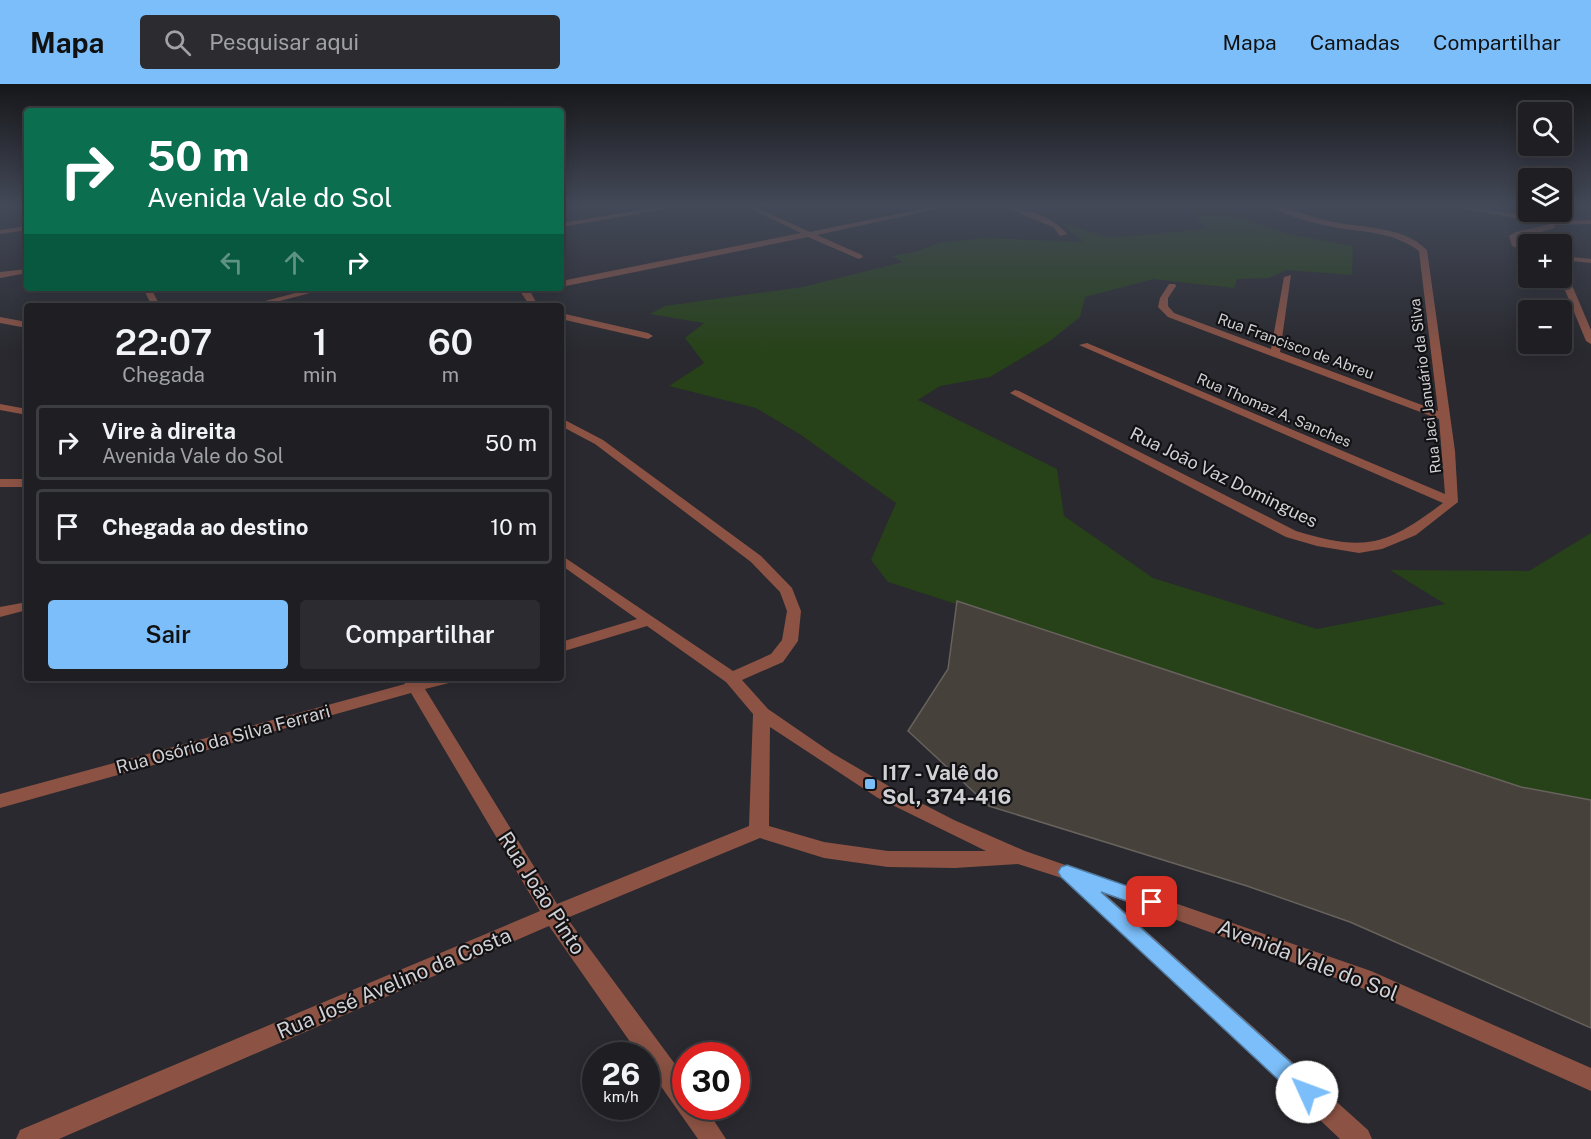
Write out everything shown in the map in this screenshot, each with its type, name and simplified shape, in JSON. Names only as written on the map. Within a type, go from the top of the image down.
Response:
[{"type":"street","points":[[564,283],[709,254]]},
{"type":"street","points":[[853,254],[859,257]]},
{"type":"street","name":"Rua Jaci Januário da Silva","points":[[1424,254],[1449,451],[1452,502]]},
{"type":"street","points":[[1572,259],[1591,261]]},
{"type":"street","points":[[0,275],[24,271]]},
{"type":"street","points":[[1275,353],[1288,277]]},
{"type":"street","name":"Rua Francisco de Abreu","points":[[1172,286],[1164,298],[1163,307],[1170,315],[1444,417]]},
{"type":"street","points":[[1569,288],[1591,341]]},
{"type":"street","points":[[262,303],[312,291]]},
{"type":"street","points":[[564,317],[648,336]]},
{"type":"street","points":[[0,320],[24,324]]},
{"type":"street","name":"Rua Thomaz A. Sanches","points":[[1084,345],[1452,502]]},
{"type":"street","name":"Rua João Vaz Domingues","points":[[1015,393],[1291,534],[1329,547],[1365,549],[1390,544],[1425,523],[1452,502]]},
{"type":"street","points":[[0,407],[24,411]]},
{"type":"street","points":[[564,423],[599,442],[756,559],[787,591],[794,611],[790,641],[777,658],[732,678]]},
{"type":"street","points":[[0,483],[24,483]]},
{"type":"street","points":[[564,560],[732,678],[762,713],[885,793],[947,825],[1019,857]]},
{"type":"street","points":[[0,612],[24,607]]},
{"type":"street","points":[[564,645],[649,620]]},
{"type":"street","name":"Rua Osório da Silva Ferrari","points":[[0,801],[412,682]]},
{"type":"street","name":"Rua João Pinto","points":[[412,682],[553,915],[672,1081]]},
{"type":"street","points":[[762,713],[759,830],[824,850],[888,859],[955,860],[1019,857]]},
{"type":"street","name":"Rua José Avelino da Costa","points":[[40,1137],[553,915],[759,830]]},
{"type":"street","name":"Avenida Vale do Sol","points":[[1019,857],[1363,978],[1591,1080]]},
{"type":"street","points":[[1067,872],[1359,1139]]},
{"type":"street","points":[[699,1120],[713,1139]]},
{"type":"green space","points":[[1353,254],[1352,275],[1286,270],[1269,278],[1237,279],[1234,288],[1153,279],[1085,297],[1080,317],[1050,341],[990,377],[940,386],[918,400],[1057,469],[1064,516],[1153,578],[1317,629],[1445,604],[1390,570],[1529,571],[1591,533],[1591,800],[1521,787],[888,582],[871,560],[896,503],[801,435],[756,408],[669,386],[704,363],[685,338],[704,323],[650,314],[665,306],[803,287],[903,262],[892,256]]},
{"type":"building","points":[[957,601],[1521,787],[1591,800],[1591,1028],[1350,922],[1247,886],[989,806],[908,731],[948,669]]},
{"type":"place","name":"I17 - Valê do Sol, 374-416","points":[[870,784]]},
{"type":"route","points":[[1152,902],[1067,872],[1307,1092]]}]
